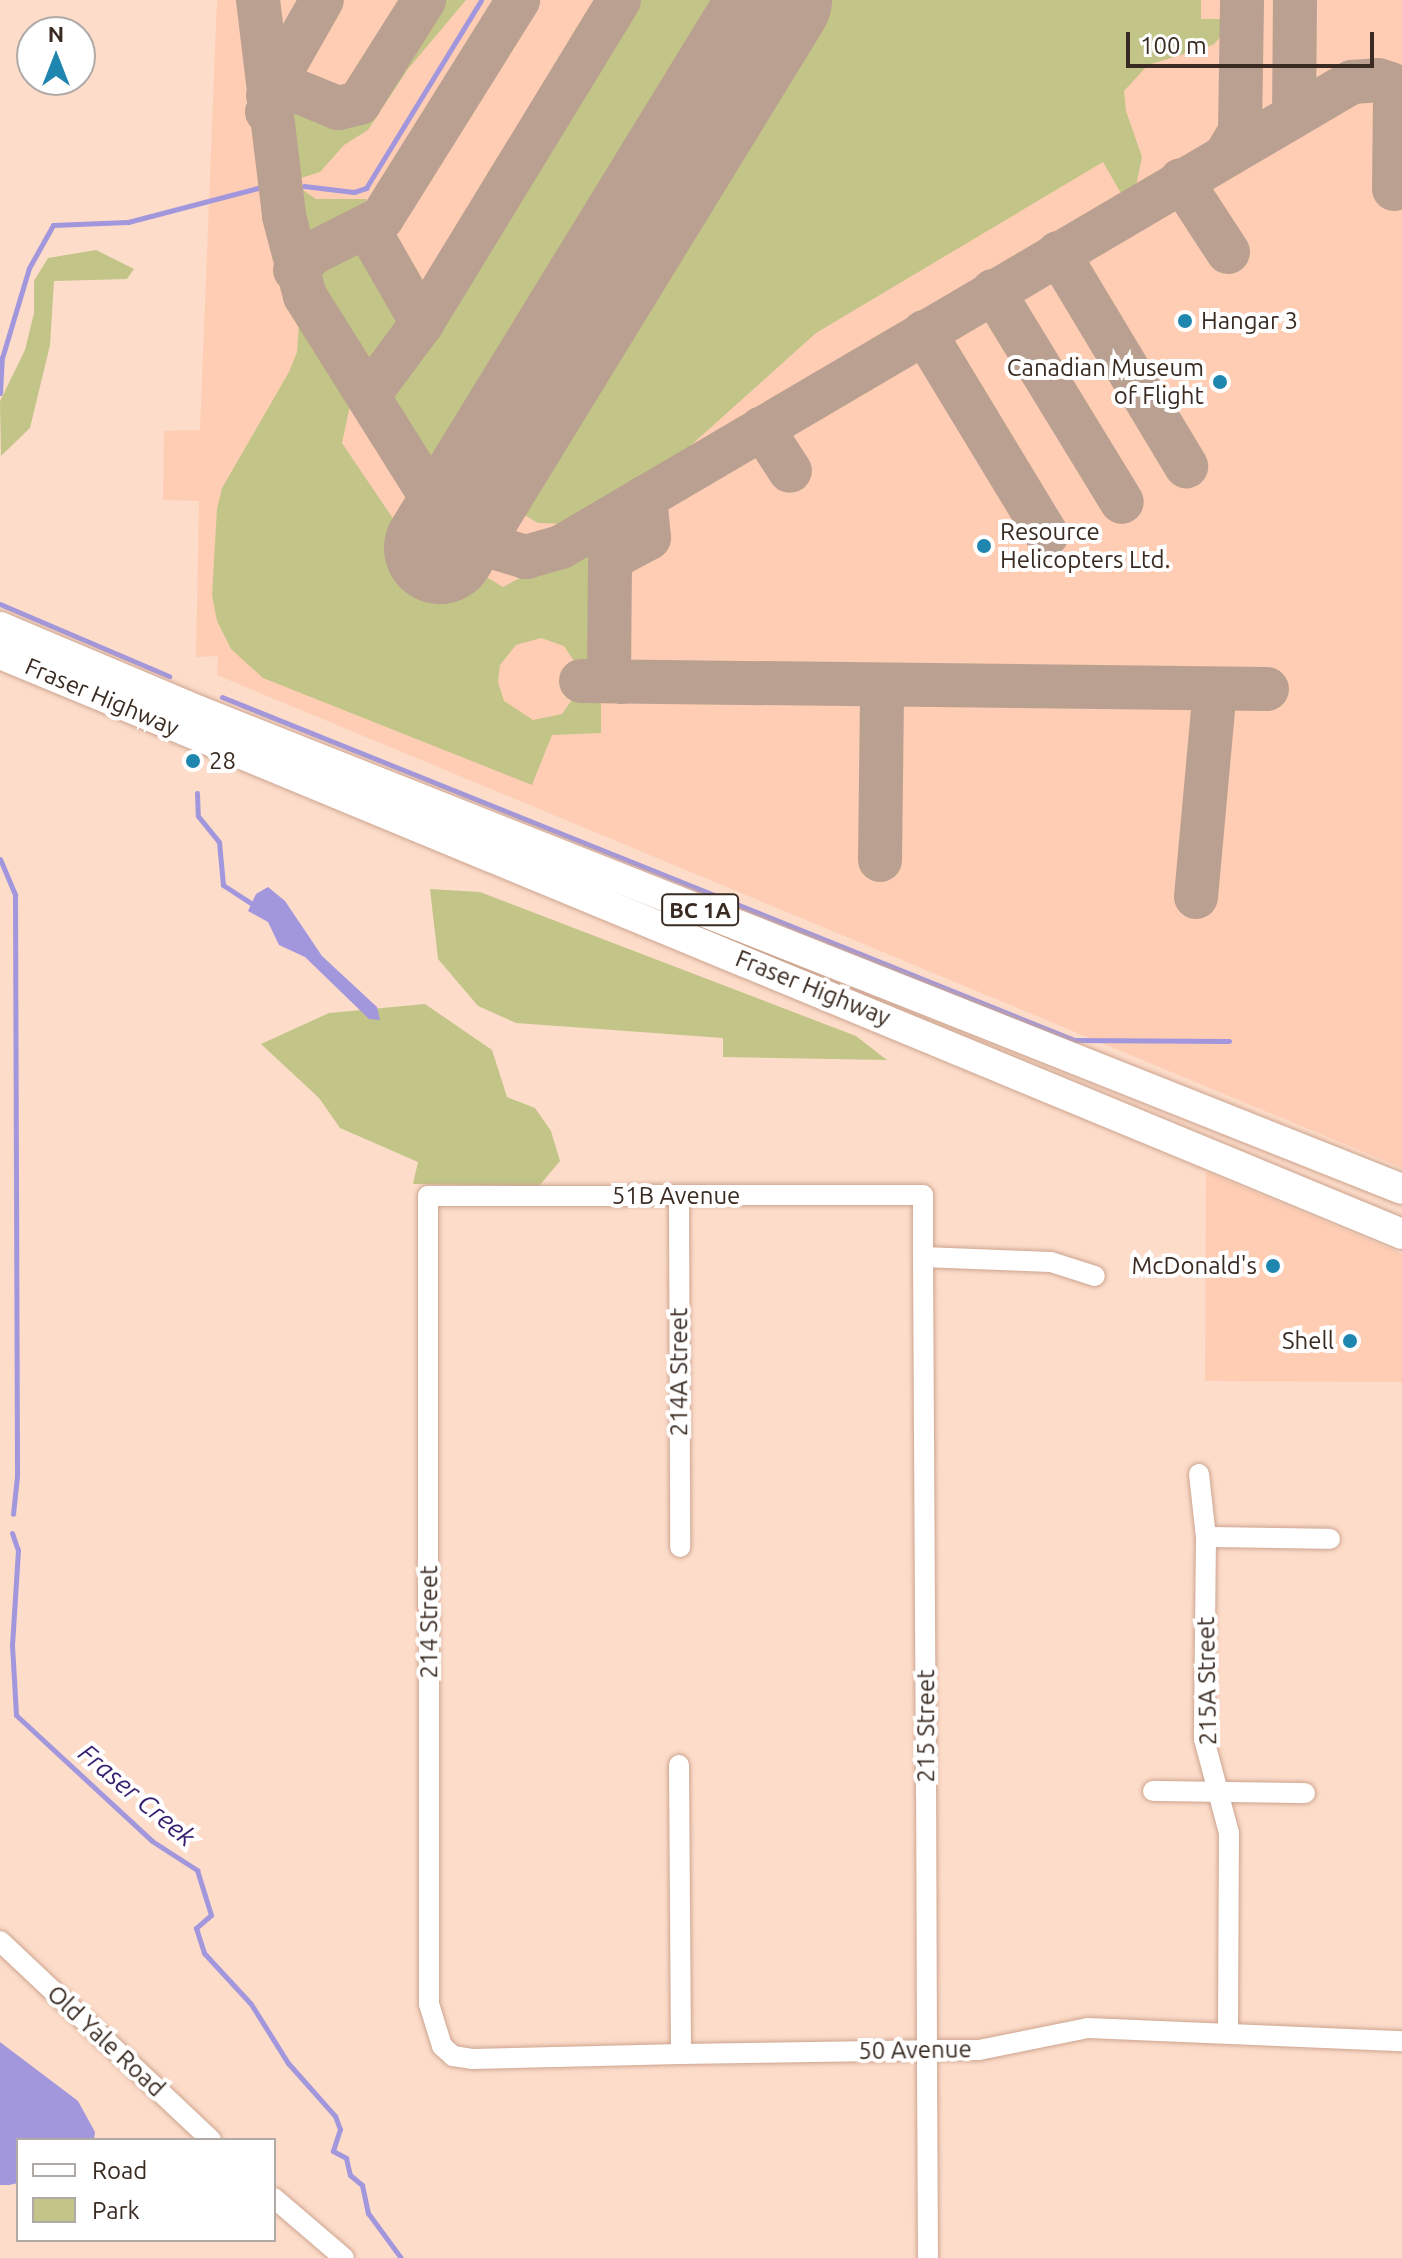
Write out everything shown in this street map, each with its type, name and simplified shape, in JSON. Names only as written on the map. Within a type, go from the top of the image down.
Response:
[{"type":"main road","name":"Fraser Highway","points":[[0,627],[199,711],[1402,1189]]},
{"type":"main road","name":"Fraser Highway","points":[[0,654],[1402,1234]]},
{"type":"street","name":"51B Avenue","points":[[428,1196],[923,1195]]},
{"type":"street","name":"215 Street","points":[[923,1195],[928,2258]]},
{"type":"street","name":"214 Street","points":[[428,1196],[429,2004],[442,2046]]},
{"type":"street","name":"214A Street","points":[[679,1196],[680,1547]]},
{"type":"street","points":[[923,1257],[1051,1262],[1095,1276]]},
{"type":"street","name":"215A Street","points":[[1199,1474],[1206,1537],[1204,1739],[1229,1833],[1228,2031]]},
{"type":"street","points":[[1206,1537],[1330,1539]]},
{"type":"street","points":[[679,1765],[681,2054]]},
{"type":"street","points":[[1153,1791],[1305,1793]]},
{"type":"street","name":"Old Yale Road","points":[[0,1941],[209,2138]]},
{"type":"street","name":"50 Avenue","points":[[442,2046],[453,2056],[472,2059],[979,2050],[1073,2028],[1228,2031],[1398,2044]]},
{"type":"street","points":[[276,2200],[344,2258]]},
{"type":"shaded area","points":[[217,0],[1402,0],[1402,1168],[217,675],[218,656],[196,657],[199,501],[163,500],[164,431],[200,430]]},
{"type":"shaded area","points":[[268,887],[285,901],[322,956],[377,1007],[380,1020],[369,1019],[305,957],[279,945],[268,922],[248,911],[256,894]]},
{"type":"shaded area","points":[[1206,1172],[1402,1254],[1402,1382],[1205,1381]]},
{"type":"shaded area","points":[[0,2042],[78,2101],[95,2132],[94,2138],[16,2138],[16,2183],[0,2185]]},
{"type":"green space","points":[[429,0],[466,0],[408,69],[368,130],[344,145],[320,172],[301,178],[300,188],[316,199],[367,199],[357,222],[301,241],[278,128],[283,106],[302,98],[339,112],[365,105]]},
{"type":"green space","points":[[627,0],[743,0],[464,453],[434,462],[411,444],[385,402],[386,389]]},
{"type":"green space","points":[[808,0],[1201,0],[1201,19],[1227,19],[1226,31],[1213,45],[1148,65],[1124,91],[1126,111],[1142,157],[1136,186],[1122,195],[1103,162],[816,333],[670,464],[572,524],[538,523],[516,510],[511,484]]},
{"type":"green space","points":[[344,247],[364,253],[404,320],[373,375],[365,377],[309,280],[322,258]]},
{"type":"green space","points":[[96,250],[134,269],[127,279],[54,281],[50,345],[30,428],[1,456],[0,401],[25,350],[34,313],[34,281],[48,258]]},
{"type":"green space","points":[[300,310],[353,391],[342,443],[396,523],[503,587],[589,541],[600,551],[597,669],[580,670],[564,646],[541,638],[516,645],[500,665],[498,682],[504,701],[533,720],[562,714],[580,688],[601,688],[601,733],[552,735],[532,785],[263,678],[231,649],[217,621],[212,595],[217,509],[222,488],[289,372],[297,352]]},
{"type":"green space","points":[[430,889],[480,892],[856,1036],[887,1060],[723,1057],[723,1038],[516,1023],[478,1006],[438,959]]},
{"type":"green space","points":[[425,1004],[492,1050],[507,1097],[535,1108],[551,1131],[560,1161],[539,1186],[413,1184],[418,1162],[340,1128],[319,1098],[261,1044],[329,1013]]},
{"type":"waterway","points":[[304,186],[354,192],[366,188],[481,0]]},
{"type":"waterway","points":[[0,393],[2,358],[29,268],[53,225],[128,222],[261,187]]},
{"type":"waterway","points":[[0,604],[169,676]]},
{"type":"waterway","points":[[222,697],[1074,1040],[1229,1041]]},
{"type":"waterway","points":[[197,793],[198,816],[219,842],[223,885],[254,905]]},
{"type":"waterway","name":"Fraser Creek","points":[[0,859],[15,895],[17,1476],[13,1514]]},
{"type":"waterway","name":"Fraser Creek","points":[[12,1533],[18,1550],[12,1645],[16,1715],[152,1841],[197,1870],[211,1915],[196,1928],[204,1953],[251,2004],[288,2063],[335,2116],[340,2129],[333,2151],[346,2158],[350,2175],[362,2185],[368,2213],[401,2258]]},
{"type":"taxiway","points":[[258,0],[284,216],[305,296],[425,487],[436,496],[456,500],[477,486]]},
{"type":"taxiway","points":[[268,95],[322,0]]},
{"type":"taxiway","points":[[267,112],[281,94],[294,90],[338,108],[359,103],[424,0]]},
{"type":"taxiway","points":[[295,270],[313,253],[382,218],[518,0]]},
{"type":"taxiway","points":[[368,396],[422,323],[619,0]]},
{"type":"taxiway","points":[[1227,153],[1240,131],[1242,0]]},
{"type":"taxiway","points":[[1294,115],[1295,0]]},
{"type":"taxiway","points":[[477,486],[472,524],[486,545],[526,557],[561,547],[1352,82],[1378,80],[1390,84],[1395,95],[1394,189]]},
{"type":"taxiway","points":[[1181,180],[1228,252]]},
{"type":"taxiway","points":[[367,227],[422,323]]},
{"type":"taxiway","points":[[1058,253],[1186,466]]},
{"type":"taxiway","points":[[993,291],[1122,502]]},
{"type":"taxiway","points":[[924,332],[1047,535]]},
{"type":"taxiway","points":[[762,428],[790,471]]},
{"type":"taxiway","points":[[621,682],[609,676],[610,559],[649,538],[645,497]]},
{"type":"taxiway","points":[[581,681],[1267,689]]},
{"type":"taxiway","points":[[880,860],[882,686]]},
{"type":"taxiway","points":[[1196,897],[1215,690]]},
{"type":"runway","points":[[440,548],[776,0]]},
{"type":"place","name":"Hangar 3","points":[[1185,321]]},
{"type":"place","name":"Canadian Museum of Flight","points":[[1220,382]]},
{"type":"place","name":"Resource Helicopters Ltd.","points":[[984,546]]},
{"type":"place","name":"28","points":[[193,761]]},
{"type":"place","name":"McDonald's","points":[[1273,1266]]},
{"type":"place","name":"Shell","points":[[1350,1341]]}]
